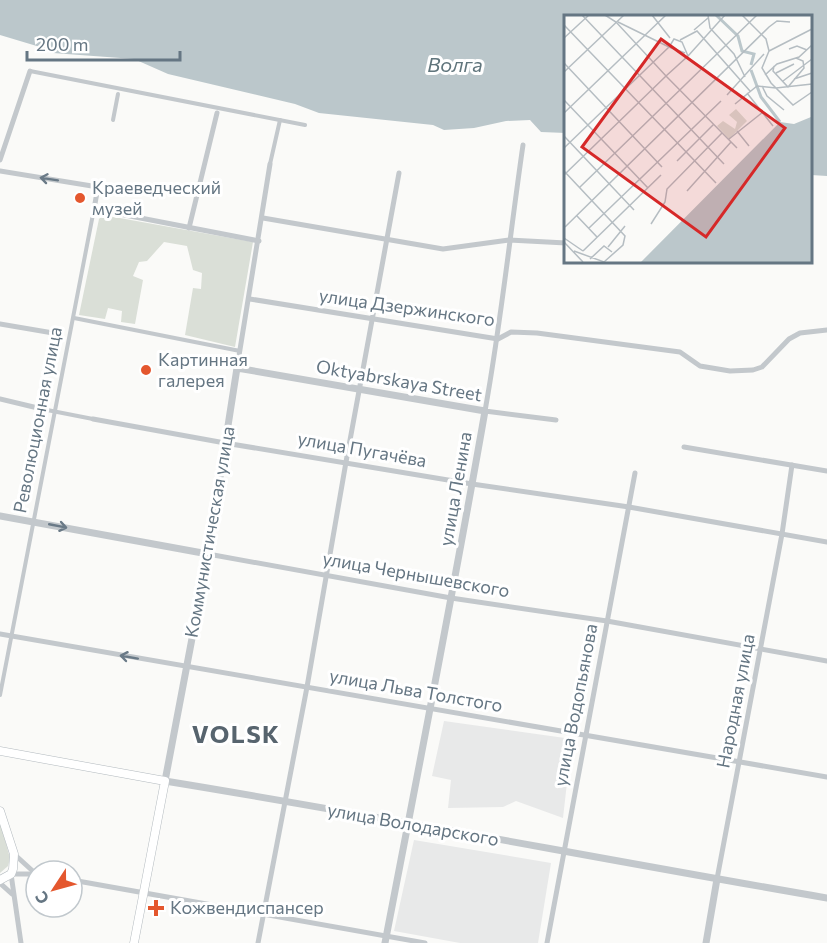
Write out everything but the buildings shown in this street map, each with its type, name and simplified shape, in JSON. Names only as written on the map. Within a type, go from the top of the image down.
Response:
[{"type":"main road","name":"улица Володарского","points":[[0,751],[165,781]]},
{"type":"main road","name":"Коммунистическая улица","points":[[134,943],[165,781]]},
{"type":"main road","points":[[0,811],[14,854],[14,869],[11,874],[0,881]]},
{"type":"street","points":[[0,160],[30,71],[305,125]]},
{"type":"street","points":[[113,120],[118,94]]},
{"type":"street","points":[[189,228],[217,113]]},
{"type":"street","name":"Коммунистическая улица","points":[[165,781],[208,554],[279,120]]},
{"type":"street","name":"улица Ленина","points":[[386,940],[452,598],[498,339],[523,145]]},
{"type":"street","name":"Революционная улица","points":[[0,171],[98,187],[0,695]]},
{"type":"street","points":[[258,943],[307,687],[399,173]]},
{"type":"street","points":[[94,209],[259,241]]},
{"type":"street","points":[[263,218],[443,249],[509,240],[564,243]]},
{"type":"street","name":"улица Дзержинского","points":[[250,299],[498,339],[511,332],[537,333],[680,352],[700,366],[730,371],[753,370],[762,367],[789,339],[800,333],[827,330]]},
{"type":"street","points":[[73,317],[240,352]]},
{"type":"street","points":[[0,324],[68,336]]},
{"type":"street","name":"Oktyabrskaya Street","points":[[237,368],[485,411],[556,420]]},
{"type":"street","name":"улица Пугачёва","points":[[0,399],[225,443],[472,484],[629,507],[827,542]]},
{"type":"street","points":[[684,447],[827,471]]},
{"type":"street","name":"Народная улица","points":[[706,943],[782,534],[792,465]]},
{"type":"street","name":"улица Водопьянова","points":[[547,943],[635,473]]},
{"type":"street","name":"улица Чернышевского","points":[[0,516],[452,598],[607,621],[827,661]]},
{"type":"street","name":"улица Льва Толстого","points":[[0,634],[827,777]]},
{"type":"street","name":"улица Володарского","points":[[165,781],[827,898]]},
{"type":"street","points":[[14,854],[24,863]]},
{"type":"street","points":[[21,943],[11,874],[24,874]]},
{"type":"street","points":[[0,881],[13,896]]},
{"type":"street","points":[[84,882],[263,913],[386,940],[425,943]]},
{"type":"shaded area","points":[[103,215],[253,242],[235,347],[185,335],[193,288],[201,289],[202,273],[193,270],[187,246],[164,242],[147,261],[139,262],[133,276],[143,280],[135,324],[121,322],[122,311],[108,308],[105,319],[79,315],[99,219]]},
{"type":"shaded area","points":[[444,721],[572,739],[563,818],[516,801],[503,807],[448,808],[451,780],[432,776]]},
{"type":"shaded area","points":[[0,822],[10,858],[8,866],[0,873]]},
{"type":"shaded area","points":[[414,840],[551,863],[538,943],[460,943],[394,931]]},
{"type":"water","name":"Волга","points":[[0,0],[827,0],[827,176],[812,175],[812,15],[564,15],[564,133],[541,132],[530,120],[444,130],[433,125],[319,113],[295,104],[168,74],[134,59],[53,53],[0,35]]},
{"type":"place","name":"Краеведческий музей","points":[[80,198]]},
{"type":"place","name":"Картинная галерея","points":[[146,370]]},
{"type":"place","name":"Кожвендиспансер","points":[[156,908]]},
{"type":"district","name":"VOLSK","points":[[236,735]]}]
